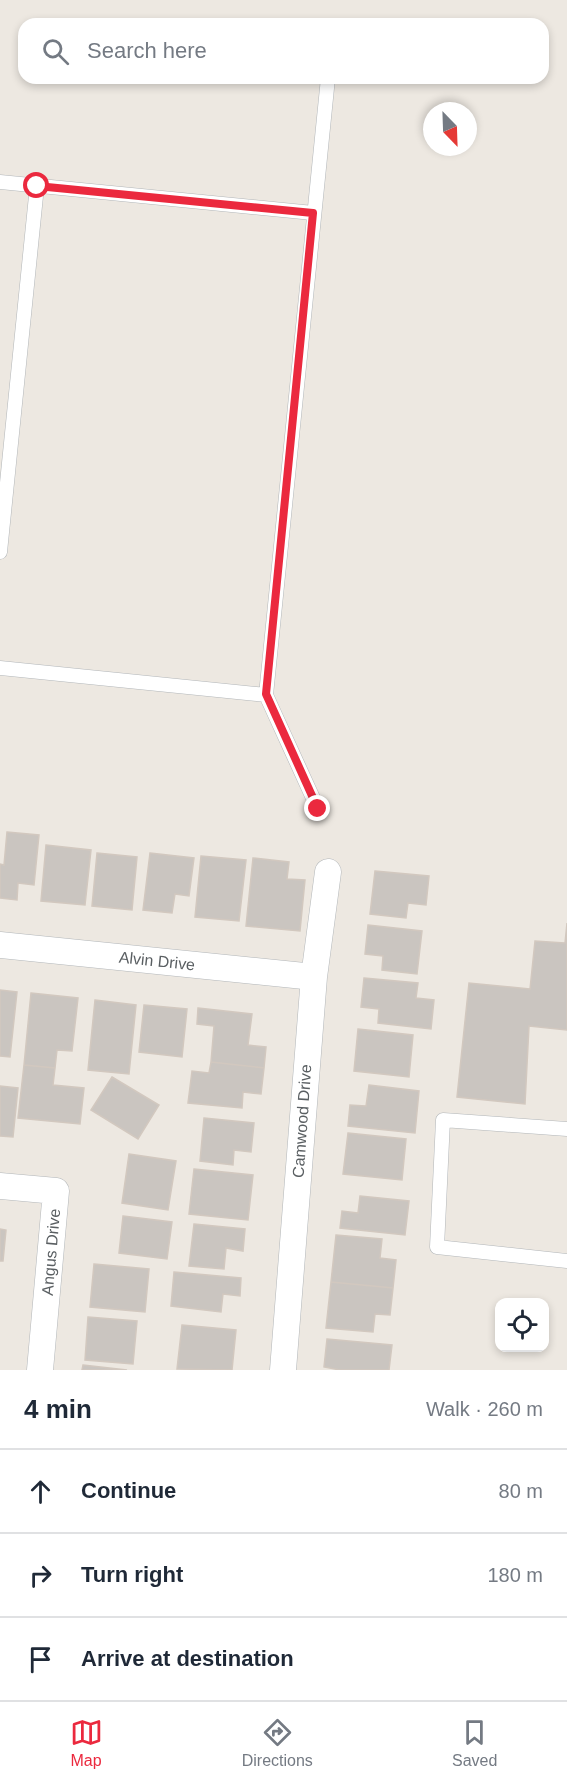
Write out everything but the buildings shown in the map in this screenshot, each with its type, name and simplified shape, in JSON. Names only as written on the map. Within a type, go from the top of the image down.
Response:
[{"type":"street","name":"Camwood Drive","points":[[283,1370],[314,976],[328,872]]},
{"type":"street","name":"Alvin Drive","points":[[0,945],[314,976]]},
{"type":"street","name":"Angus Drive","points":[[0,1185],[56,1191],[40,1370]]},
{"type":"lane","points":[[318,809],[266,694],[327,84]]},
{"type":"lane","points":[[0,182],[313,213]]},
{"type":"lane","points":[[0,552],[37,186]]},
{"type":"lane","points":[[0,668],[266,694]]},
{"type":"lane","points":[[567,1129],[442,1119],[437,1247],[567,1261]]},
{"type":"route","points":[[37,186],[313,213],[266,694],[318,809]]}]
